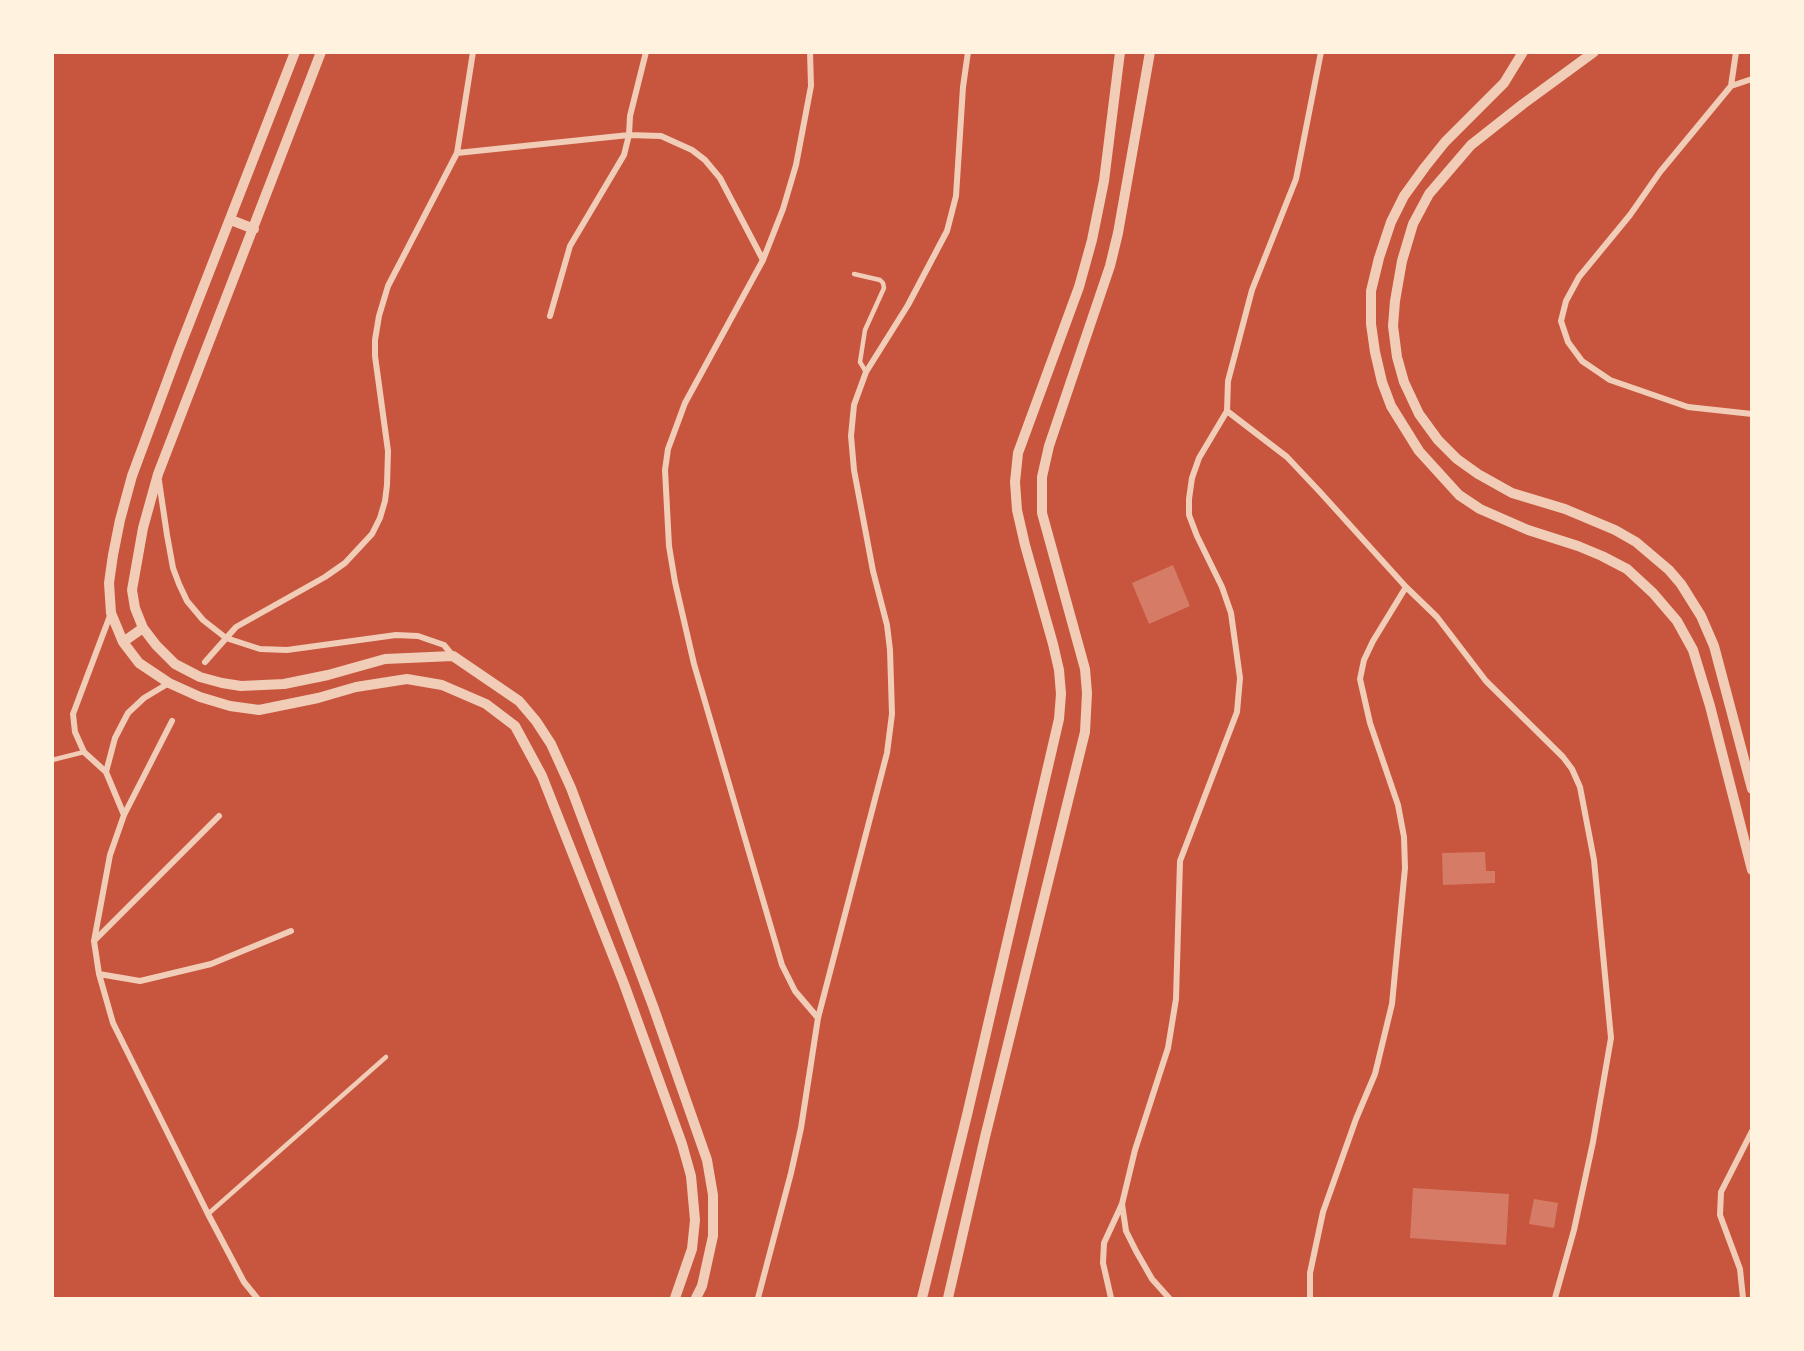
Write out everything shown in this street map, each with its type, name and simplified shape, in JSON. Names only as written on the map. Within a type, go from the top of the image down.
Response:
[{"type":"street","points":[[295,52],[132,476],[113,555],[109,583],[111,613],[123,642],[139,663],[169,683],[200,697],[230,706],[259,710],[318,698],[356,687],[407,679],[442,685],[486,704],[515,726],[542,776],[624,984],[682,1144],[691,1176],[695,1220],[692,1249],[675,1299]]},
{"type":"street","points":[[321,52],[158,474],[143,528],[132,590],[135,608],[143,628],[175,664],[200,677],[242,686],[284,684],[328,675],[385,658],[453,656]]},
{"type":"street","points":[[205,662],[236,627],[325,578],[345,563],[372,534],[380,518],[387,485],[388,451],[375,356],[379,316],[388,286],[457,153],[473,52]]},
{"type":"street","points":[[550,316],[570,246],[624,155],[629,135],[630,117],[646,52]]},
{"type":"street","points":[[810,52],[811,86],[796,165],[783,209],[763,260],[685,403],[668,449],[665,470],[666,515],[675,582],[694,664],[782,965],[795,991],[818,1018]]},
{"type":"street","points":[[758,1299],[801,1128],[818,1018],[887,753],[892,714],[887,625],[873,571],[854,470],[851,436],[854,405],[866,372],[908,304],[947,231],[956,196],[963,87],[968,52]]},
{"type":"street","points":[[922,1299],[1059,719],[1061,693],[1059,670],[1025,545],[1017,510],[1015,482],[1018,453],[1079,287],[1092,240],[1104,181],[1120,52]]},
{"type":"street","points":[[948,1299],[985,1137],[1085,732],[1087,693],[1085,669],[1042,513],[1042,477],[1049,446],[1119,233],[1150,52]]},
{"type":"street","points":[[1111,1299],[1103,1263],[1104,1243],[1122,1203],[1135,1150],[1168,1048],[1176,999],[1180,861],[1237,712],[1240,678],[1231,613],[1222,587],[1189,515],[1192,478],[1199,458],[1227,411],[1228,381],[1252,290],[1296,179],[1321,52]]},
{"type":"street","points":[[1523,52],[1504,83],[1445,142],[1404,196],[1391,222],[1371,291],[1371,324],[1382,382],[1391,406],[1419,451],[1459,495],[1480,509],[1528,530],[1578,546],[1627,569],[1653,593],[1677,621],[1693,650],[1710,706],[1752,870]]},
{"type":"street","points":[[1594,52],[1494,125],[1471,145],[1429,194],[1413,224],[1402,261],[1393,326],[1397,357],[1404,382],[1419,414],[1438,440],[1457,459],[1512,493],[1564,509],[1615,530],[1636,542],[1669,570],[1681,584],[1701,616],[1714,646],[1752,789]]},
{"type":"street","points":[[1736,52],[1731,86],[1660,172],[1630,215],[1579,277],[1566,300],[1561,321],[1568,342],[1582,361],[1610,380],[1688,407],[1752,414]]},
{"type":"street","points":[[1731,86],[1752,80]]},
{"type":"street","points":[[457,153],[629,135],[660,136],[692,150],[705,160],[720,178],[763,260]]},
{"type":"street","points":[[231,220],[254,229]]},
{"type":"street","points":[[1227,411],[1287,457],[1406,587],[1437,617],[1494,689],[1563,757],[1572,769],[1580,788],[1594,860],[1611,1038],[1593,1142],[1556,1299]]},
{"type":"street","points":[[158,474],[169,546],[179,584],[187,601],[203,620],[226,638],[260,649],[286,650],[396,635],[418,636],[444,645],[453,656],[519,700],[551,744],[571,789],[649,996],[707,1160],[713,1195],[713,1236],[702,1286],[696,1299]]},
{"type":"street","points":[[1310,1299],[1310,1273],[1323,1212],[1375,1074],[1392,1004],[1405,868],[1404,837],[1398,805],[1370,723],[1360,679],[1364,660],[1373,641],[1406,587]]},
{"type":"street","points":[[111,613],[73,714],[75,732],[84,752],[106,772],[124,815]]},
{"type":"street","points":[[123,642],[143,628]]},
{"type":"street","points":[[106,772],[115,738],[128,713],[144,698],[169,683]]},
{"type":"street","points":[[486,704],[500,687]]},
{"type":"street","points":[[172,721],[124,815],[110,855],[94,941],[99,974],[112,1023],[208,1214],[244,1282],[257,1299]]},
{"type":"street","points":[[94,941],[219,816]]},
{"type":"street","points":[[99,974],[140,981],[211,964],[291,931]]},
{"type":"street","points":[[1743,1299],[1740,1269],[1720,1215],[1721,1192],[1752,1131]]},
{"type":"street","points":[[682,1144],[700,1137]]},
{"type":"street","points":[[1122,1203],[1126,1231],[1152,1279],[1169,1299]]},
{"type":"lane","points":[[854,274],[880,280],[884,288],[865,330],[860,362],[866,372]]},
{"type":"lane","points":[[52,759],[84,752]]},
{"type":"lane","points":[[208,1214],[386,1057]]},
{"type":"building","points":[[1173,565],[1190,606],[1149,624],[1132,583]]},
{"type":"building","points":[[1485,852],[1486,871],[1495,871],[1495,883],[1443,885],[1442,853]]},
{"type":"building","points":[[1413,1188],[1509,1194],[1506,1245],[1410,1238]]},
{"type":"building","points":[[1534,1199],[1558,1203],[1554,1228],[1529,1224]]}]
